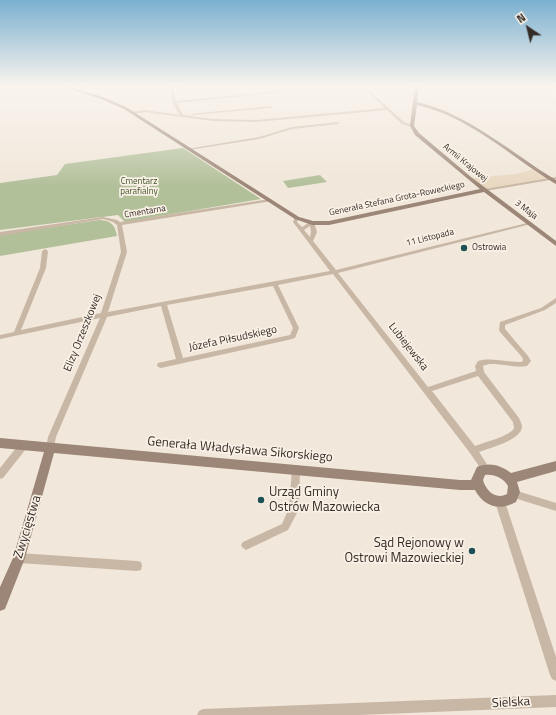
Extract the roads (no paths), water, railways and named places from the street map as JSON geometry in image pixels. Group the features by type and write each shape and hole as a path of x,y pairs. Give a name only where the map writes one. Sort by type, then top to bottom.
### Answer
{"main road":[{"path":"143,119 297,218 312,224"},
{"path":"412,126 413,119"},
{"path":"456,119 556,182"},
{"name":"Armii Krajowej","path":"412,126 422,139 485,190"},
{"name":"3 Maja","path":"485,190 556,244"},
{"name":"Generała Stefana Grota-Roweckiego","path":"312,224 329,223 485,190"},
{"name":"Generała Władysława Sikorskiego","path":"0,443 477,485"},
{"name":"Zwycięstwa","path":"0,604 19,558 50,448"},
{"path":"509,479 556,466"},
{"path":"486,469 498,471 509,479 514,489 514,494 509,500 500,502 486,497 477,485 478,475 486,469"}],"street":[{"path":"212,119 256,121 274,119"},
{"path":"328,119 333,124"},
{"path":"399,119 403,123 412,126"},
{"path":"189,149 259,138 286,129 338,123"},
{"path":"485,190 553,179"},
{"name":"Cmentarna","path":"0,234 103,218 115,220 119,224 270,200"},
{"name":"Lubiejewska","path":"297,218 295,222 301,230 311,240 474,450 486,469"},
{"name":"11 Listopada","path":"336,272 529,223"},
{"name":"Elizy Orzeszkowej","path":"50,448 52,437 104,315 124,252 119,224"},
{"path":"301,230 312,224 314,232 311,240"},
{"path":"16,334 43,268 45,251"},
{"path":"0,337 104,315 336,272"},
{"name":"Józefa Piłsudskiego","path":"163,304 180,361 293,336 296,328 275,284"},
{"path":"474,450 516,432 518,426 516,420 480,373 479,366 486,361 524,364 527,361 526,356 502,330 502,324 543,309 556,300"},
{"path":"161,365 180,361"},
{"path":"427,390 480,373"},
{"path":"0,475 23,446"},
{"path":"246,545 285,527 294,509 296,469"},
{"path":"514,494 556,507"},
{"path":"500,502 556,675"},
{"path":"19,558 137,566"},
{"name":"Sielska","path":"202,715 424,711 556,700"}],"place":[{"name":"Ostrowia","path":"464,248"},
{"name":"Urząd Gminy Ostrów Mazowiecka","path":"261,500"},
{"name":"Sąd Rejonowy w Ostrowi Mazowieckiej","path":"472,551"}],"park label":[{"name":"Cmentarz parafialny","path":"139,188"}]}
